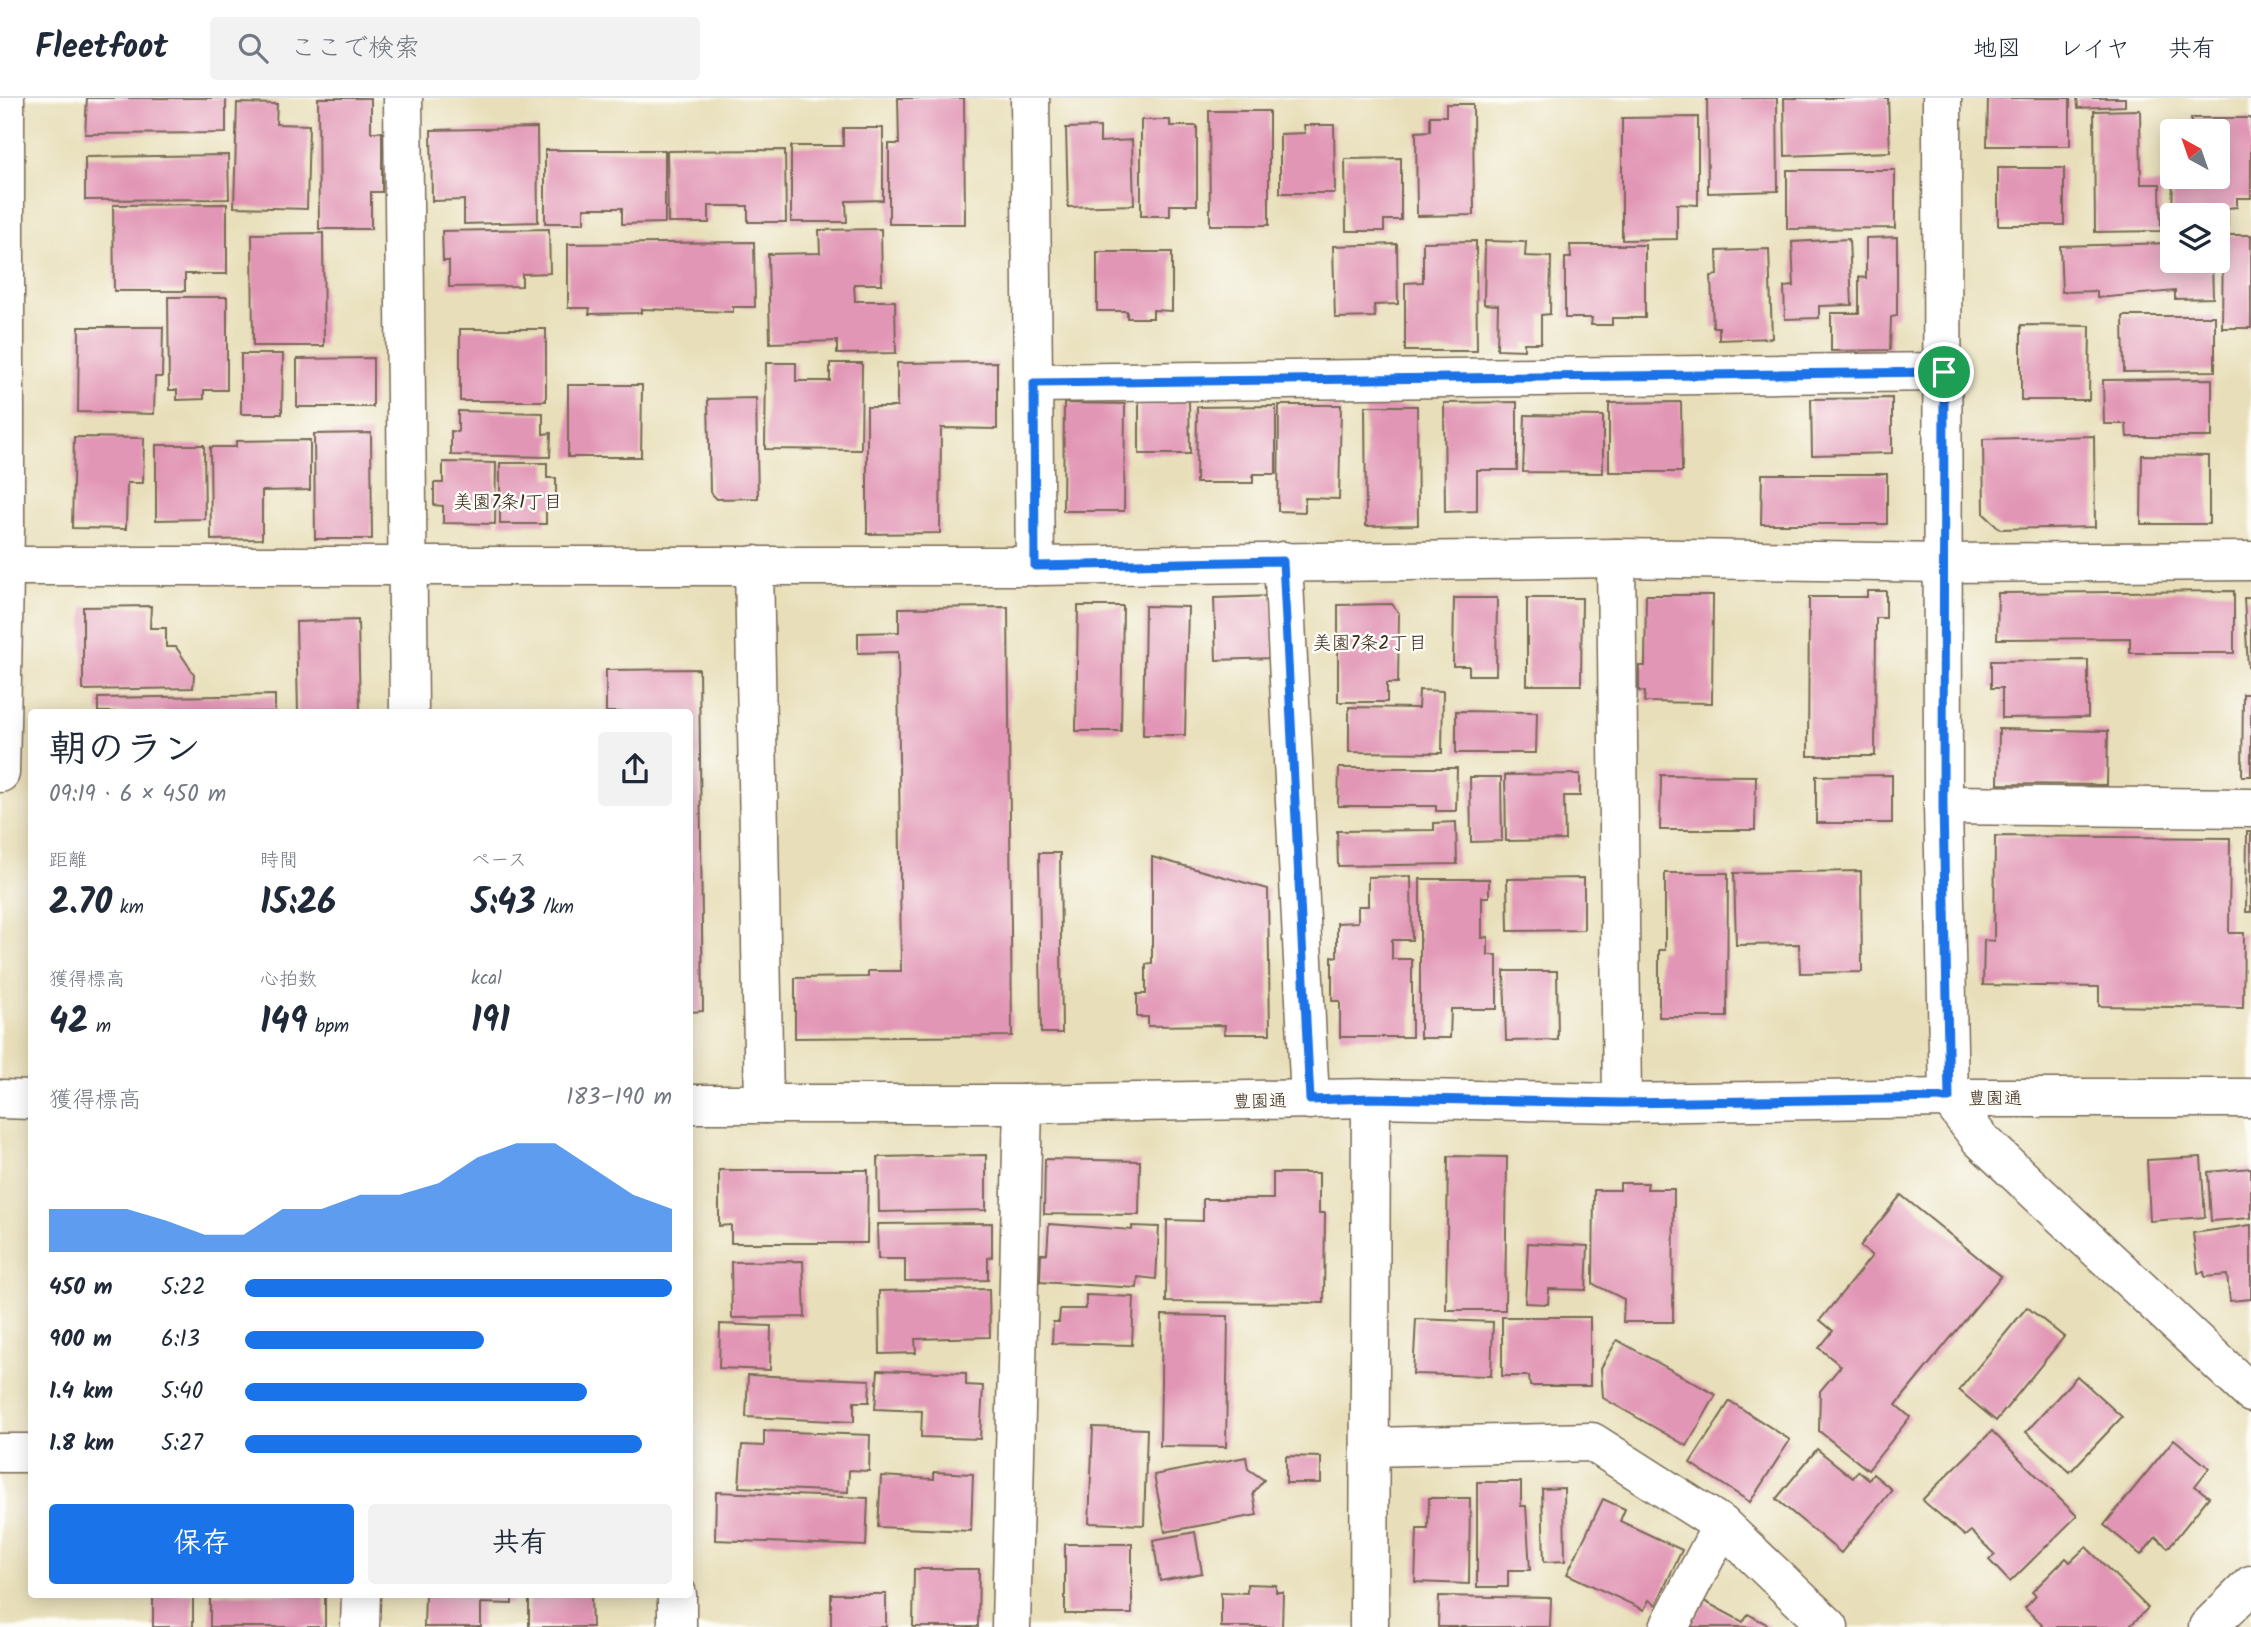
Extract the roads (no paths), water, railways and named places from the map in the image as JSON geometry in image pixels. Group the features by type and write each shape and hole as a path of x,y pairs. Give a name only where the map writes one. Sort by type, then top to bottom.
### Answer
{"street":[{"path":"0,773 4,566 5,98"},
{"path":"403,98 409,709"},
{"path":"1030,98 1035,566"},
{"path":"1942,98 1943,805 1949,1098 1980,1139 2251,1393"},
{"path":"1034,383 1944,372"},
{"path":"4,566 1035,566 1616,558 1944,563 2251,561"},
{"path":"1616,558 1622,1103"},
{"path":"1283,561 1310,1100"},
{"path":"754,565 764,1104"},
{"path":"1943,805 2251,808"},
{"path":"1369,1627 1371,1098"},
{"name":"豊園通","path":"693,1104 1023,1104 1371,1098 1622,1103 1949,1098 2251,1098"},
{"path":"0,1099 28,1100"},
{"path":"1011,1627 1023,1104"},
{"path":"1370,1447 1592,1443 1722,1524 1829,1627"},
{"path":"0,1453 28,1453"},
{"path":"1668,1627 1722,1524"},
{"path":"2208,1627 2251,1585"},
{"path":"360,1598 360,1627"},
{"path":"677,1598 677,1627"}],"district":[{"name":"美園7条1丁目","path":"508,501"},
{"name":"美園7条2丁目","path":"1370,642"}]}
